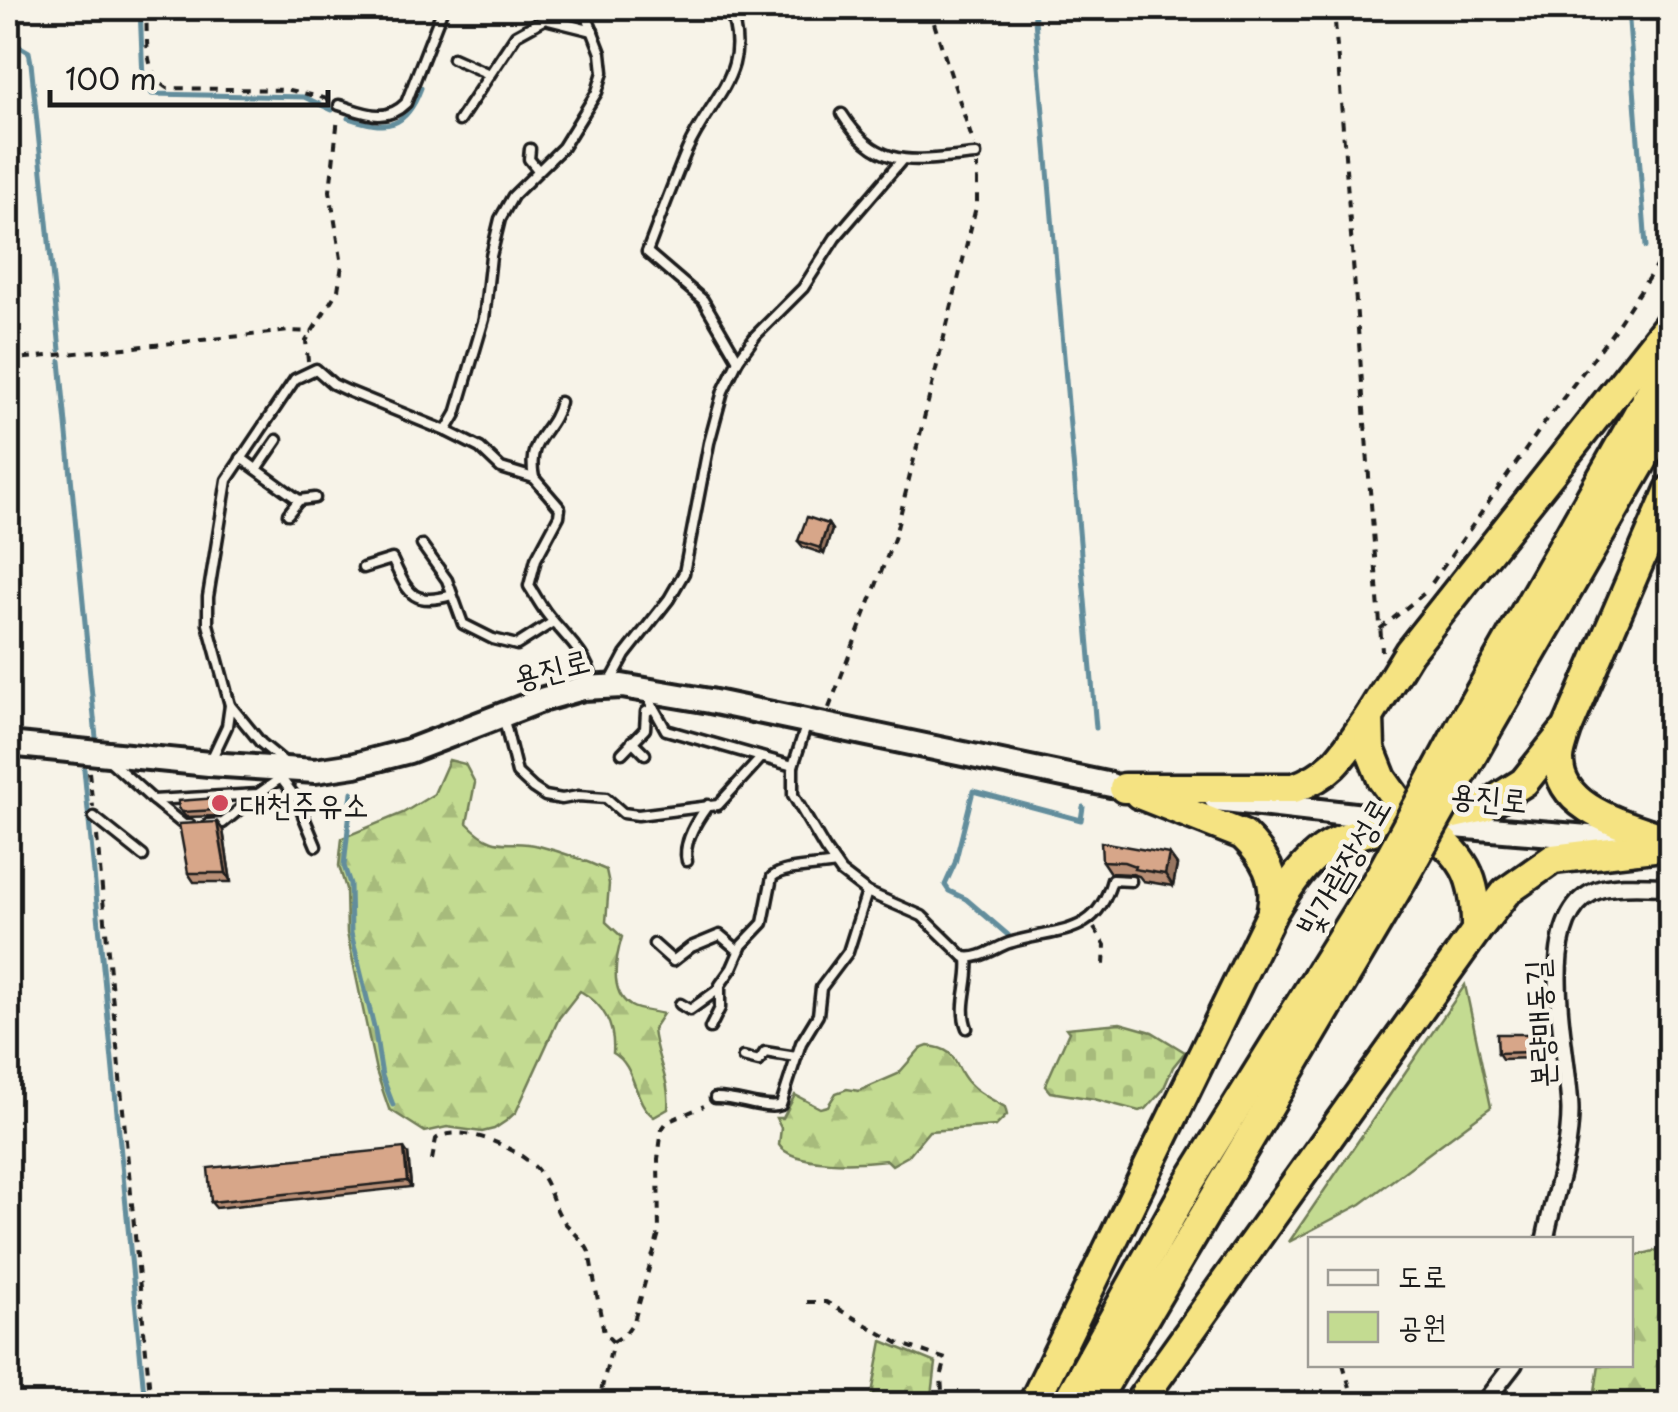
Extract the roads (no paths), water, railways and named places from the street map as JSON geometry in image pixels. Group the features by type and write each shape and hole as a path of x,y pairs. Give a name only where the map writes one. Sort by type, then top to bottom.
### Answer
{"highway":[{"path":"1117,787 1294,788 1318,780 1332,770 1409,652 1670,323"},
{"name":"빛가람장성로","path":"1094,1404 1391,879 1670,358"},
{"name":"빛가람장성로","path":"1477,722 1670,412"},
{"path":"1670,490 1567,729 1559,762 1575,798 1590,810 1670,843"},
{"path":"1368,717 1370,749 1382,779 1414,822 1457,853 1469,872 1476,897 1476,932"},
{"path":"1033,1404 1272,913 1294,876 1335,840 1484,807 1524,782 1567,729"},
{"path":"1117,787 1243,835 1256,847 1276,888 1272,913"},
{"path":"1138,1404 1506,892 1553,860 1670,843"},
{"name":"빛가람장성로","path":"1066,1404 1190,1184 1391,879"}],"main road":[{"name":"용진로","path":"8,744 287,773 315,771 355,766 439,741 544,698 601,687 649,699 815,724 1117,787 1414,822 1670,843"}],"street":[{"name":"본량매동길","path":"1547,1237 1567,1150 1570,1112 1556,977 1564,930 1583,900 1598,890 1670,886"},
{"path":"1483,1404 1512,1367"}],"lane":[{"path":"339,106 379,117 395,114 406,103 443,8"},
{"path":"446,430 456,414 484,319 491,256 500,219 513,196 563,147 598,92 604,72 588,8"},
{"path":"729,8 738,32 735,62 726,87 687,150 647,252 702,300 738,360"},
{"path":"458,120 516,35 545,19 592,31"},
{"path":"452,58 489,74"},
{"path":"842,114 872,148 888,157 902,160 976,155"},
{"path":"530,149 529,159 538,170"},
{"path":"316,846 287,773 230,705 211,642 208,597 227,480 295,380 316,369 333,384 480,448 500,468 534,478 560,508 536,559 529,586 601,687 669,598 684,572 709,443 723,392 738,360 756,335 803,288 835,238 902,160"},
{"path":"534,478 532,453 537,439 556,416 560,402"},
{"path":"257,469 277,440"},
{"path":"241,458 299,500 314,498"},
{"path":"288,514 299,500"},
{"path":"422,545 447,580 463,624 517,645 553,622"},
{"path":"363,568 392,559 414,597 425,601 452,596"},
{"path":"622,754 645,729 649,699"},
{"path":"649,699 666,730 792,766"},
{"path":"209,764 227,726 230,705"},
{"path":"503,714 517,773 545,796 562,800 578,796 606,798 622,813 638,815 718,805 761,758"},
{"path":"815,724 792,766 792,781 797,804 835,864 867,892 922,916 968,958"},
{"path":"632,742 645,754"},
{"path":"92,752 113,762 184,825 222,823 287,773"},
{"path":"153,800 258,794"},
{"path":"687,861 684,853 708,805"},
{"path":"94,818 143,856"},
{"path":"680,1004 690,1010 719,988 739,952 763,924 772,877 778,872 835,864"},
{"path":"968,958 1017,940 1070,930 1088,920 1109,892 1112,880 1131,881"},
{"path":"714,1098 735,1096 777,1108 787,1091 796,1057 818,1015 821,988 852,942 867,892"},
{"path":"654,944 673,961 691,947 720,934 739,952"},
{"path":"967,1028 963,1018 968,958"},
{"path":"710,1028 720,1008 719,988"},
{"path":"743,1057 759,1061 765,1052 796,1057"}],"waterway":[{"path":"140,8 143,79 152,94 304,97 332,110"},
{"path":"1034,8 1096,728"},
{"path":"1628,8 1646,247"},
{"path":"8,40 29,52 31,63 60,350"},
{"path":"348,118 374,125 394,123 409,112 421,88"},
{"path":"60,361 96,738"},
{"path":"84,769 145,1404"},
{"path":"1008,935 945,885 955,863 973,791 1081,820 1083,807"},
{"path":"352,792 344,866 350,884 351,933 382,1076 393,1105"}],"place":[{"name":"대천주유소","path":"220,803"}]}
